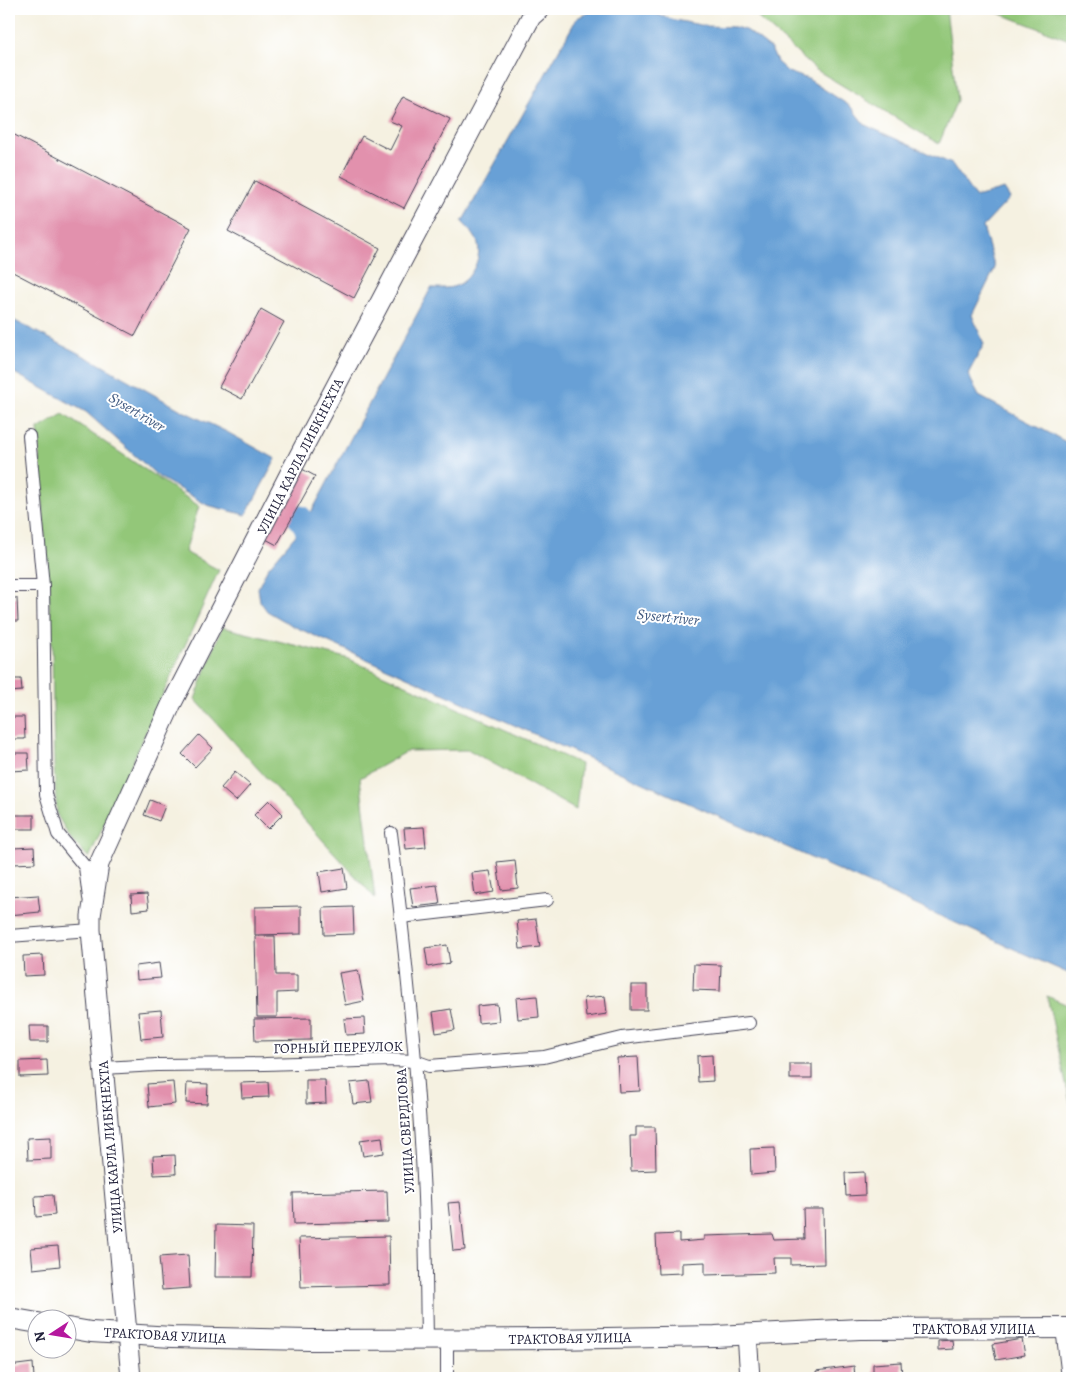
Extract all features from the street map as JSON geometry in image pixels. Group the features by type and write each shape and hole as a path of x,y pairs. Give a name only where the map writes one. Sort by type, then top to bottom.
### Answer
{"main road":[{"path":"9,1318 28,1321"},
{"name":"ТРАКТОВАЯ УЛИЦА","path":"78,1330 172,1337 276,1340 570,1339 715,1336 860,1329 1067,1328"}],"street":[{"name":"УЛИЦА КАРЛА ЛИБКНЕХТА","path":"91,923 99,864 171,704 526,25 531,17 540,9"},
{"name":"УЛИЦА КАРЛА ЛИБКНЕХТА","path":"29,436 44,586 46,794 58,834 85,867 131,1378"},
{"path":"9,586 44,586"},
{"name":"УЛИЦА СВЕРДЛОВА","path":"391,832 415,1061 423,1178 427,1339"},
{"path":"401,917 548,900"},
{"path":"9,936 91,923"},
{"name":"ГОРНЫЙ ПЕРЕУЛОК","path":"103,1068 391,1060 415,1061 428,1066 544,1057 622,1038 749,1023"},
{"path":"1067,1328 1068,1378"},
{"path":"747,1334 750,1378"},
{"path":"447,1339 448,1378"}],"green space":[{"path":"771,9 946,9 957,100 939,144 815,69 757,17"},
{"path":"988,9 1072,9 1072,41"},
{"path":"63,414 199,506 185,552 219,570 89,858 71,839 57,815 54,767 52,643 38,429"},
{"path":"222,627 346,658 581,764 576,810 469,750 408,751 360,778 375,898 195,699"},
{"path":"1047,996 1072,1007 1072,1112"}],"water":[{"path":"596,9 639,9 675,20 706,26 735,27 748,31 771,49 777,62 788,72 808,79 850,106 865,125 952,164 975,197 1004,189 1010,198 983,227 995,268 972,315 984,344 968,374 979,396 1072,445 1072,975 293,626 267,611 260,601 258,588 267,569 305,524 431,288 458,285 472,272 479,253 477,241 462,222 577,18"},
{"path":"9,318 96,362 183,411 227,432 276,459 246,515 207,505 159,477 86,412 9,370"}],"building":[{"path":"403,96 450,119 404,208 341,176 362,136 390,150 402,126 390,121"},
{"path":"9,132 191,228 135,336 9,270"},
{"path":"255,181 380,248 354,298 228,231"},
{"path":"261,309 284,322 242,399 219,387"},
{"path":"302,469 315,476 277,545 264,538"},
{"path":"9,598 17,598 18,621 9,621"},
{"path":"9,679 21,679 22,691 9,692"},
{"path":"9,717 24,717 25,739 10,739"},
{"path":"199,735 213,748 195,767 182,754"},
{"path":"9,753 28,753 29,770 9,771"},
{"path":"235,772 250,785 236,801 221,788"},
{"path":"150,800 165,806 159,821 144,815"},
{"path":"269,800 283,814 268,829 254,815"},
{"path":"15,815 34,815 34,829 15,829"},
{"path":"424,827 426,847 406,849 404,828"},
{"path":"34,847 35,863 14,864 13,848"},
{"path":"515,860 518,888 501,890 497,862"},
{"path":"344,868 347,888 322,892 319,872"},
{"path":"490,871 494,892 475,895 472,873"},
{"path":"437,885 440,904 413,907 410,888"},
{"path":"147,894 149,909 132,911 131,895"},
{"path":"38,895 40,912 9,915 9,897"},
{"path":"301,906 301,934 255,935 255,907"},
{"path":"353,907 354,934 324,935 323,908"},
{"path":"536,919 540,947 520,949 517,921"},
{"path":"255,936 275,936 276,975 297,975 297,992 277,993 277,1017 257,1017"},
{"path":"447,945 450,963 428,967 425,948"},
{"path":"43,955 44,975 24,976 23,956"},
{"path":"159,963 161,978 137,980 136,966"},
{"path":"694,964 721,965 720,991 693,990"},
{"path":"358,970 364,1001 345,1005 339,973"},
{"path":"631,985 647,985 647,1010 631,1010"},
{"path":"537,996 539,1017 518,1019 516,998"},
{"path":"605,996 607,1014 586,1017 584,998"},
{"path":"497,1004 499,1021 478,1023 477,1006"},
{"path":"451,1009 455,1030 436,1033 433,1012"},
{"path":"161,1010 163,1037 141,1039 138,1012"},
{"path":"311,1018 311,1040 255,1041 254,1019"},
{"path":"364,1018 365,1034 346,1035 344,1019"},
{"path":"29,1026 48,1026 48,1042 30,1042"},
{"path":"712,1055 713,1081 698,1082 697,1056"},
{"path":"638,1057 640,1091 619,1092 617,1058"},
{"path":"47,1060 48,1076 20,1077 20,1061"},
{"path":"790,1064 812,1064 812,1079 790,1079"},
{"path":"306,1080 325,1080 326,1103 306,1104"},
{"path":"369,1081 372,1102 353,1104 350,1083"},
{"path":"173,1082 175,1104 149,1107 147,1084"},
{"path":"268,1082 269,1097 242,1098 241,1083"},
{"path":"187,1083 208,1084 207,1104 186,1103"},
{"path":"636,1127 655,1127 656,1170 631,1171 630,1136 636,1136"},
{"path":"51,1137 51,1159 28,1160 27,1138"},
{"path":"382,1137 384,1153 363,1156 360,1140"},
{"path":"774,1148 775,1173 751,1175 750,1149"},
{"path":"175,1155 176,1174 154,1175 153,1156"},
{"path":"864,1172 865,1195 846,1196 845,1173"},
{"path":"387,1191 388,1222 294,1224 293,1193"},
{"path":"53,1195 55,1215 36,1217 35,1196"},
{"path":"460,1202 465,1250 453,1251 448,1203"},
{"path":"803,1209 823,1209 824,1264 791,1265 791,1258 774,1258 775,1273 705,1275 705,1262 682,1263 682,1273 658,1274 656,1235 679,1234 679,1242 704,1240 704,1236 772,1234 774,1240 804,1239"},
{"path":"216,1225 253,1226 252,1277 215,1277"},
{"path":"389,1236 390,1285 301,1287 299,1238"},
{"path":"58,1246 60,1266 33,1269 31,1248"},
{"path":"188,1255 190,1288 162,1290 159,1257"},
{"path":"1022,1339 1025,1355 996,1360 993,1344"},
{"path":"952,1340 953,1349 938,1350 938,1341"},
{"path":"901,1362 902,1378 873,1378 873,1364"},
{"path":"33,1363 34,1378 9,1378 9,1366"},
{"path":"854,1366 855,1378 817,1378 816,1371"}],"waterway":[{"name":"Sysert river","path":"300,518 305,524 317,555"}]}
